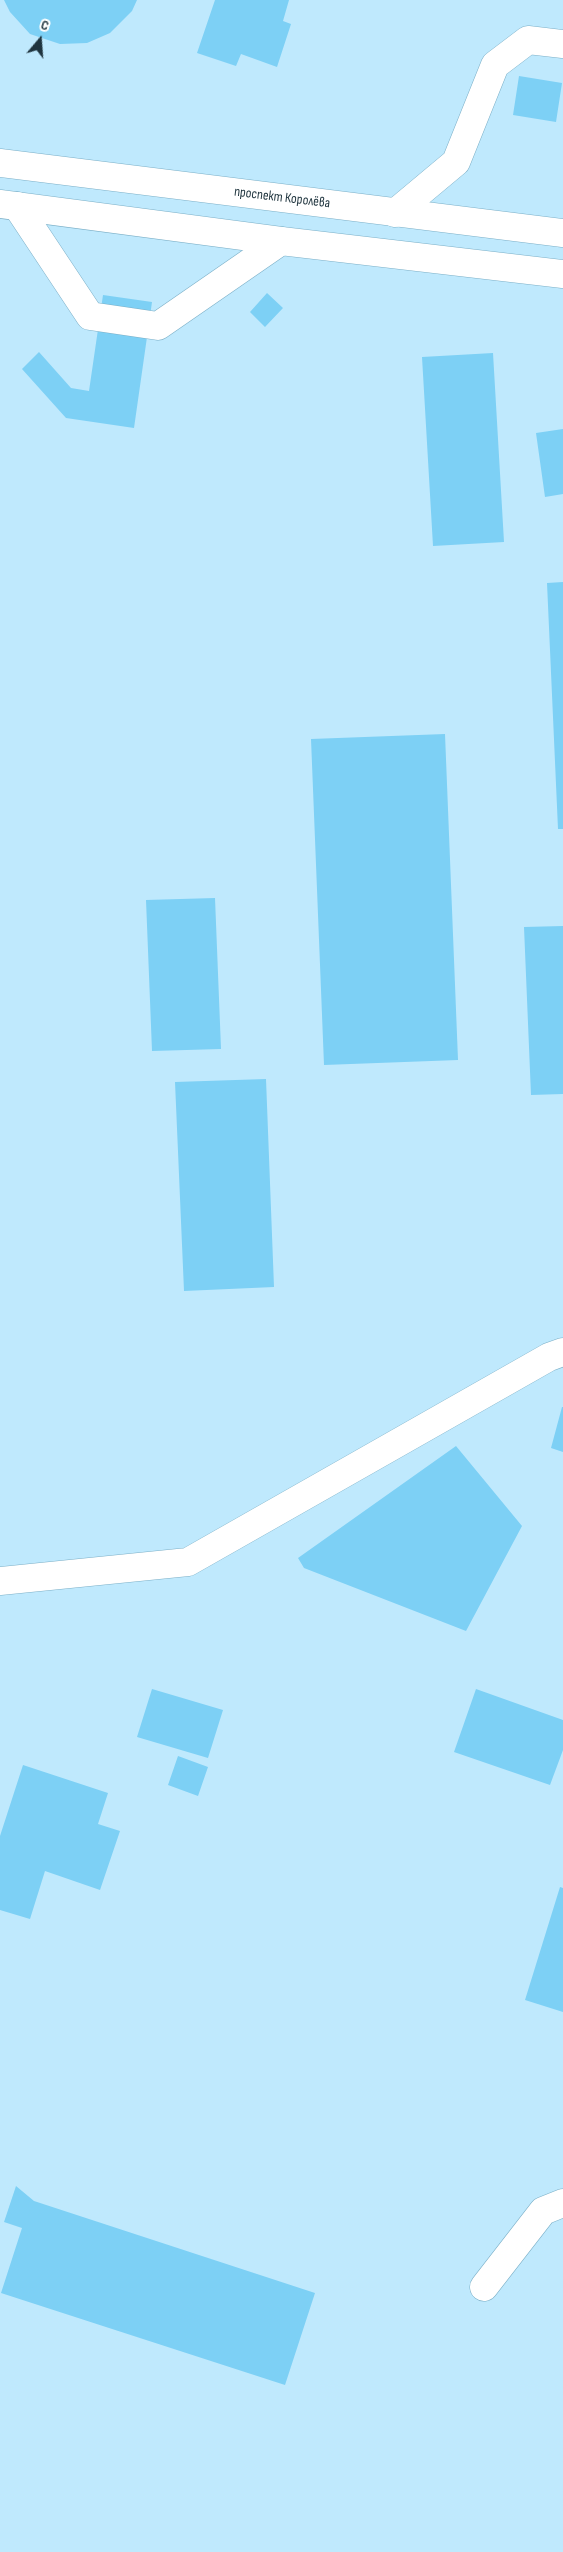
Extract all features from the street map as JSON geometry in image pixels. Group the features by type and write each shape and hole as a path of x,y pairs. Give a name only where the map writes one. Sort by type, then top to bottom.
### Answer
{"main road":[{"path":"395,212 456,162 495,65 528,40 563,44"},
{"name":"проспект Королёва","path":"0,163 563,234"},
{"path":"8,205 281,241 563,274"},
{"path":"8,205 90,316 158,326 281,241"},
{"path":"0,1581 188,1562 532,1366 563,1352"},
{"path":"484,2287 543,2211 563,2203"}],"building":[{"path":"4,0 137,0 132,11 110,33 87,43 60,44 30,34 10,12"},
{"path":"215,0 289,0 283,21 291,24 277,67 241,54 236,66 197,53"},
{"path":"519,76 562,83 556,122 513,115"},
{"path":"267,293 283,308 265,327 250,312"},
{"path":"103,295 152,302 134,428 66,418 22,369 39,352 71,388 89,391"},
{"path":"493,353 504,542 433,546 422,357"},
{"path":"563,429 563,494 545,497 536,433"},
{"path":"563,582 563,829 558,829 547,583"},
{"path":"445,734 458,1060 324,1065 311,739"},
{"path":"215,898 221,1049 152,1051 146,900"},
{"path":"563,926 563,1094 531,1095 524,927"},
{"path":"266,1079 274,1287 184,1291 175,1082"},
{"path":"563,1407 563,1452 551,1448"},
{"path":"456,1446 522,1526 466,1631 304,1568 298,1558"},
{"path":"152,1689 223,1710 208,1758 137,1737"},
{"path":"476,1689 563,1720 563,1750 550,1785 454,1752"},
{"path":"178,1756 208,1767 198,1796 168,1785"},
{"path":"23,1765 108,1793 98,1824 120,1831 100,1890 45,1871 30,1919 0,1910 0,1836"},
{"path":"560,1887 563,1888 563,2012 525,2000"},
{"path":"16,2186 34,2201 315,2293 285,2385 1,2293 22,2228 4,2222"}]}
